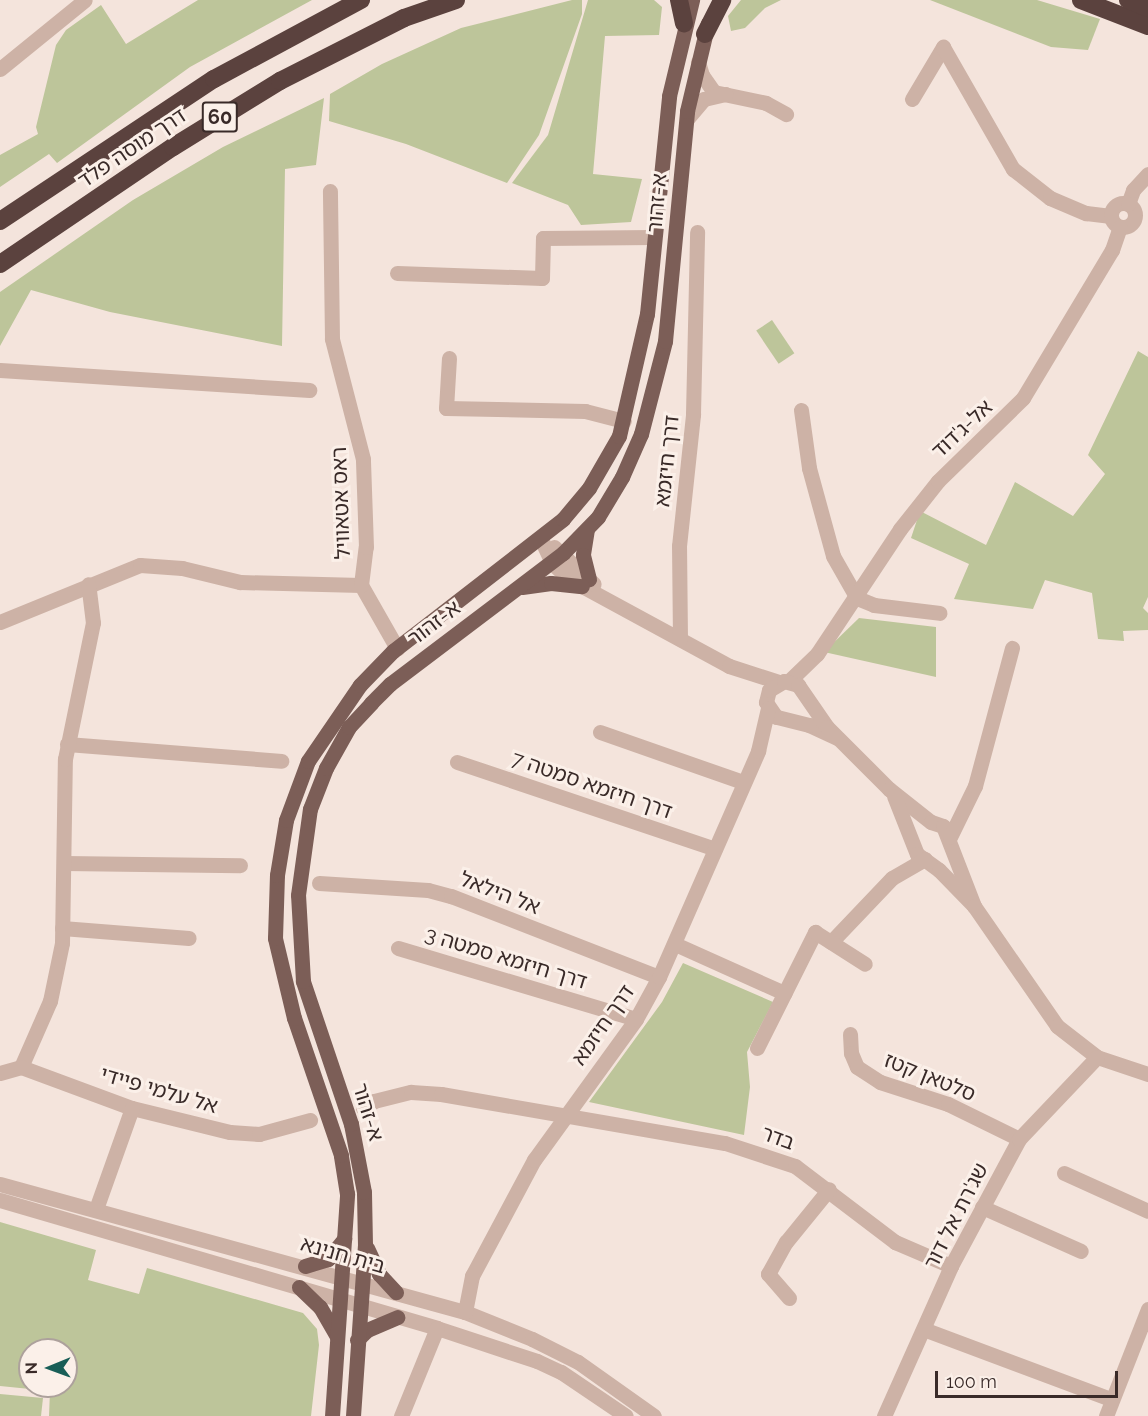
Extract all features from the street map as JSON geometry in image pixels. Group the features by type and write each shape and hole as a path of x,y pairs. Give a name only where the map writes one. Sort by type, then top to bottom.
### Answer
{"highway":[{"name":"דרך מוסה פלד","path":"0,221 214,79 361,0"},
{"name":"דרך מוסה פלד","path":"0,264 173,147 280,81 404,18 456,0"},
{"path":"679,0 684,23"},
{"path":"705,34 722,0"},
{"path":"1081,0 1148,26"},
{"path":"1128,0 1148,8"}],"main road":[{"name":"א-זהור","path":"332,1416 346,1236 344,1167 283,981 275,938 277,875 286,820 308,761 341,709 397,648 541,539 589,488 624,421 647,314 663,138 684,23 692,0"},
{"name":"א-זהור","path":"353,1416 365,1245 362,1164 309,1000 299,946 298,895 310,809 326,768 349,727 371,703 390,684 557,558 587,528 622,477 641,434 655,387 665,341 687,119 698,62 716,0"},
{"path":"519,588 551,583 585,582 584,555 587,528"},
{"path":"305,1266 335,1253 346,1236"},
{"path":"365,1245 379,1274 396,1292"},
{"path":"299,1287 320,1307 337,1337"},
{"path":"357,1341 367,1330 397,1317"}],"street":[{"path":"0,69 85,0"},
{"path":"912,99 943,47 1013,169 1050,198 1086,213 1130,225 1137,211 1133,190 1148,174"},
{"path":"698,62 714,92 766,103 786,114"},
{"path":"687,119 704,99 725,94"},
{"name":"ראס אטאוויל","path":"0,622 124,569 157,565 240,582 362,585 366,547 363,459 332,339 330,191"},
{"name":"אל-ג'דוד","path":"784,682 817,654 857,598 900,529 938,481 1023,399 1112,250 1115,221"},
{"name":"דרך חיזמא","path":"680,639 680,546 693,414 697,231"},
{"path":"397,273 542,278 543,238 654,237"},
{"path":"449,358 446,408 585,411 624,421"},
{"path":"0,370 309,390"},
{"path":"801,411 809,468 832,556 857,598 874,605 940,613"},
{"path":"541,539 557,558 611,600 729,666 784,682 804,696 837,738 889,789 934,822 950,840 974,906"},
{"path":"0,1073 21,1067 50,1001 62,928 67,744 93,622 88,584"},
{"path":"362,585 397,648"},
{"path":"892,878 926,860 945,855 971,798 1012,648"},
{"name":"אל-ג'דוד","path":"804,696 817,654"},
{"path":"729,666 776,717 789,719 837,738"},
{"path":"767,705 769,690 784,682"},
{"path":"789,719 800,714 804,696"},
{"name":"דרך חיזמא","path":"465,1312 472,1276 496,1226 564,1116 636,1018 659,977 758,751 767,705"},
{"name":"דרך חיזמא","path":"758,751 789,719"},
{"path":"600,732 743,782"},
{"path":"67,744 280,761"},
{"name":"דרך חיזמא סמטה 7","path":"457,762 715,849"},
{"path":"889,789 913,841 926,860 974,906 1057,1026 1097,1057 1148,1074"},
{"path":"831,942 892,878 920,826 934,822 971,798"},
{"path":"64,863 240,865"},
{"name":"אל הילאל","path":"319,883 428,890 451,896 659,977"},
{"path":"62,928 189,938"},
{"path":"757,1048 815,932 865,964"},
{"path":"675,944 784,993"},
{"name":"דרך חיזמא סמטה 3","path":"398,948 636,1018"},
{"name":"סלטאן קטז","path":"850,1034 850,1053 857,1067 880,1082 948,1104 1019,1140"},
{"name":"שג'רת אל דור","path":"884,1416 926,1330 951,1266 1019,1140 1097,1057"},
{"name":"אל עלמי פיידי","path":"21,1067 132,1108 248,1134 310,1120"},
{"name":"בדר","path":"363,1108 374,1101 411,1092 564,1116 754,1151 795,1166 829,1189 896,1242 951,1266"},
{"path":"96,1209 132,1108"},
{"path":"1064,1173 1148,1211"},
{"name":"בית חנינא","path":"0,1184 305,1266 465,1312 532,1339 578,1362 654,1416"},
{"path":"789,1298 768,1274 786,1242 829,1189"},
{"name":"בית חנינא","path":"0,1200 437,1328 561,1372 626,1416"},
{"path":"982,1208 1081,1251"},
{"path":"1106,1416 1148,1309"},
{"path":"401,1416 437,1328"},
{"path":"926,1330 1111,1399"}],"green space":[{"path":"198,0 312,0 190,67 57,163 49,154 0,187 0,155 38,134 36,127 56,45 66,30 101,5 126,44"},
{"path":"572,0 582,0 582,14 539,135 507,183 406,144 329,121 330,94 382,64 461,28"},
{"path":"588,0 654,0 662,7 659,35 605,36 593,174 642,179 631,222 581,225 568,205 512,183 548,135"},
{"path":"741,0 781,0 765,8 745,28 731,31 728,16"},
{"path":"930,0 1037,0 1100,19 1088,50 1051,47"},
{"path":"324,98 316,165 285,169 282,346 110,312 31,290 0,346 0,292 133,200 223,147"},
{"path":"772,320 794,353 779,364 756,331"},
{"path":"1138,351 1148,357 1148,597 1143,608 1148,613 1148,630 1123,631 1124,641 1098,639 1092,593 1045,580 1033,609 954,599 969,564 911,538 920,511 986,545 1015,482 1073,516 1105,474 1088,455"},
{"path":"859,618 936,627 936,677 824,652"},
{"path":"683,963 773,1002 747,1052 750,1087 744,1135 589,1102 662,1002"},
{"path":"0,1222 96,1250 88,1280 139,1294 147,1268 303,1313 317,1329 319,1345 311,1416 49,1416 50,1398 78,1398 78,1338 18,1338 18,1388 0,1386"},
{"path":"0,1394 18,1396 18,1398 43,1398 41,1416 0,1416"}]}
